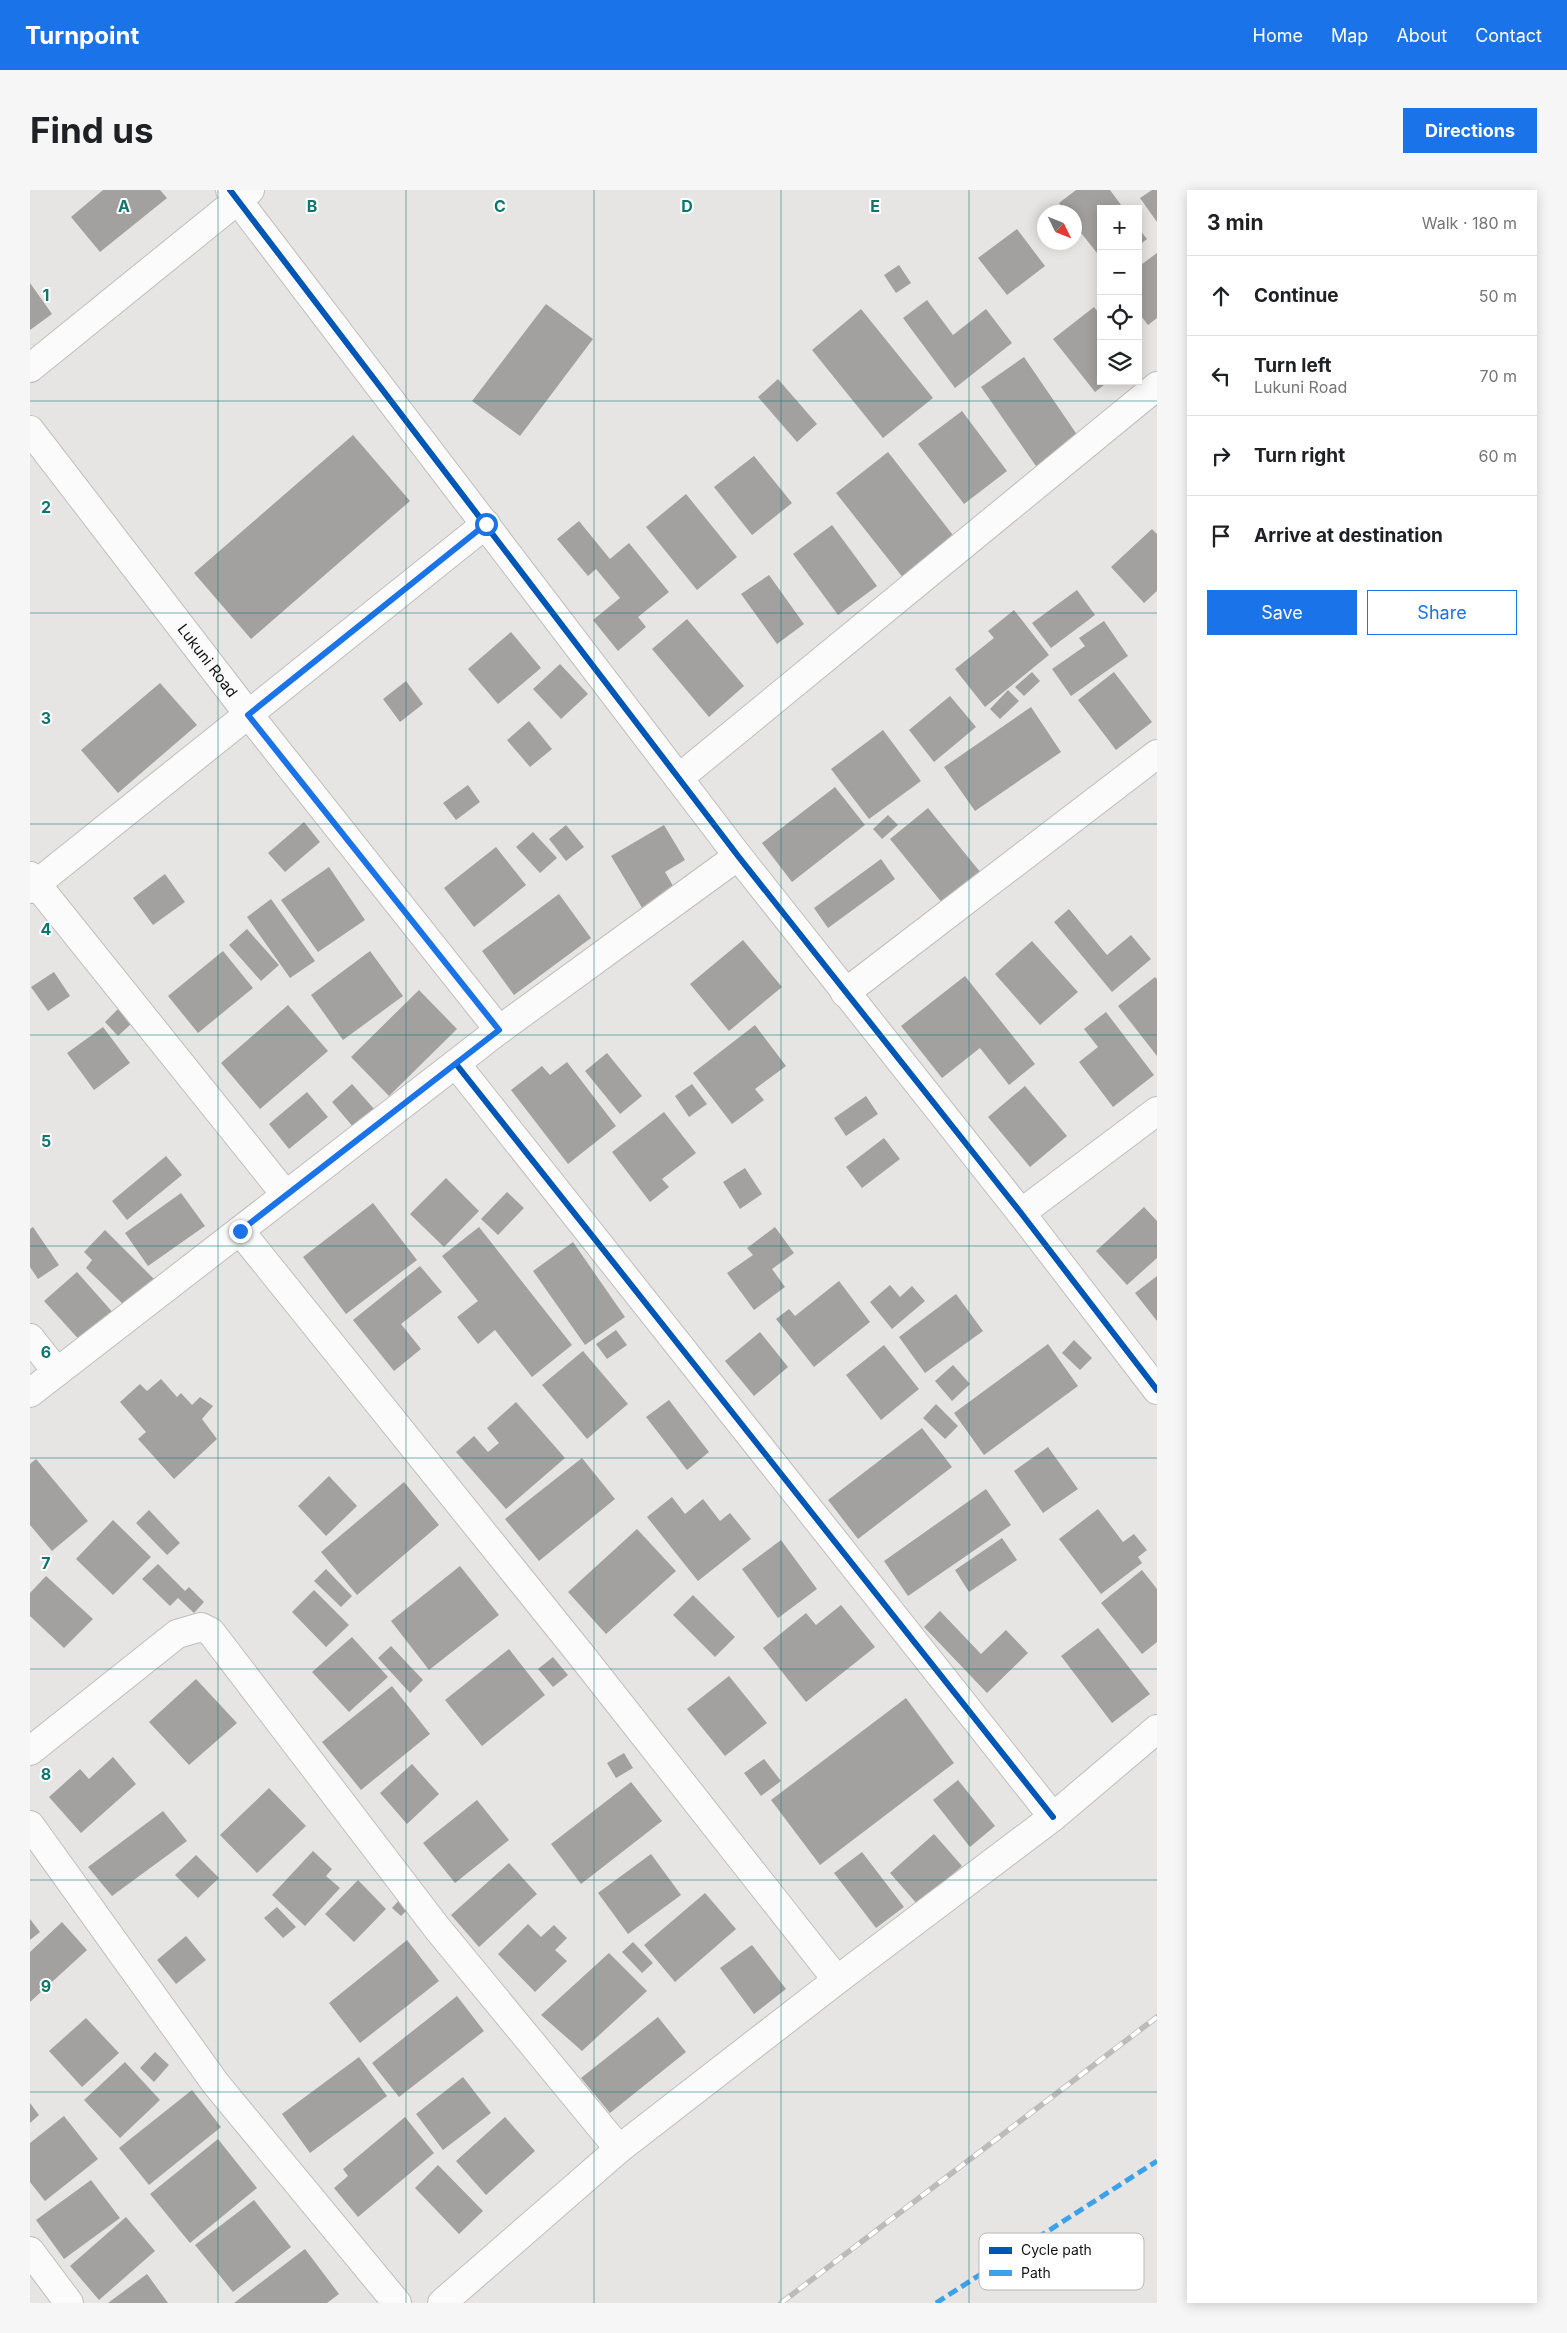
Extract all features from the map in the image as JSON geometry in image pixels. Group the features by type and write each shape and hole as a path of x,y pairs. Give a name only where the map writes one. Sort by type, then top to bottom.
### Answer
{"street":[{"path":"30,368 239,193 486,524 738,856 1021,1213 1157,1390"},
{"path":"679,778 1157,386"},
{"name":"Lukuni Road","path":"30,430 248,715 499,1030"},
{"path":"285,1194 32,883 248,715 486,524"},
{"path":"845,993 1157,754"},
{"path":"30,1393 499,1030 738,856"},
{"path":"456,1064 1053,1817"},
{"path":"1021,1213 1157,1111"},
{"path":"240,1231 572,1643 837,1980"},
{"path":"30,1338 57,1372"},
{"path":"30,1751 177,1634 201,1627 212,1632 437,1928 619,2149"},
{"path":"442,2303 619,2149 837,1980 1053,1817 1157,1729"},
{"path":"30,1826 216,2084 396,2303"},
{"path":"30,2252 69,2303"}],"building":[{"path":"103,190 160,190 167,198 100,252 71,217"},
{"path":"1076,190 1110,190 1121,205 1097,205 1097,253 1082,234 1082,205 1061,205 1059,203"},
{"path":"1152,190 1157,190 1157,222 1140,198"},
{"path":"1017,229 1045,266 1007,295 978,258"},
{"path":"1142,233 1147,239 1142,243"},
{"path":"1157,253 1157,318 1148,325 1142,317 1142,264"},
{"path":"899,265 911,283 896,293 884,275"},
{"path":"30,283 52,314 30,330"},
{"path":"927,300 953,335 986,309 1012,343 955,388 903,318"},
{"path":"546,304 593,339 520,436 472,401"},
{"path":"1094,307 1097,311 1097,385 1104,385 1095,392 1053,339"},
{"path":"861,309 933,398 883,438 812,350"},
{"path":"1024,357 1080,439 1038,469 981,387"},
{"path":"778,379 817,424 797,442 758,397"},
{"path":"962,411 1007,471 964,504 918,444"},
{"path":"353,435 410,501 251,639 194,573"},
{"path":"888,452 956,539 904,579 836,493"},
{"path":"754,456 792,503 752,535 714,487"},
{"path":"686,494 737,557 697,590 646,527"},
{"path":"579,521 610,559 629,543 669,592 638,617 646,627 618,651 593,620 620,598 596,569 588,576 557,539"},
{"path":"832,525 877,586 838,615 793,554"},
{"path":"1152,529 1157,534 1157,591 1144,603 1111,567"},
{"path":"769,575 804,624 777,644 741,594"},
{"path":"1077,590 1095,615 1051,648 1032,623"},
{"path":"1014,610 1049,655 985,707 955,669 994,638 988,631"},
{"path":"687,619 744,686 709,717 652,649"},
{"path":"1104,621 1128,656 1071,696 1052,669 1085,646 1079,638"},
{"path":"511,632 541,668 498,704 468,669"},
{"path":"560,664 588,694 561,719 533,689"},
{"path":"1032,672 1040,681 1024,696 1015,687"},
{"path":"1114,672 1152,722 1116,750 1078,700"},
{"path":"406,681 423,704 400,722 383,699"},
{"path":"160,683 197,725 118,793 81,750"},
{"path":"1008,690 1019,701 1000,719 990,709"},
{"path":"950,696 976,727 934,762 909,730"},
{"path":"1031,707 1061,752 975,811 944,767"},
{"path":"529,721 552,749 530,767 507,740"},
{"path":"883,730 921,781 869,819 831,769"},
{"path":"468,785 480,802 456,820 443,803"},
{"path":"835,787 865,825 792,882 762,843"},
{"path":"928,808 981,873 943,904 890,839"},
{"path":"888,815 898,825 882,839 873,829"},
{"path":"304,822 320,842 285,872 268,853"},
{"path":"566,825 584,847 566,861 549,839"},
{"path":"664,825 685,860 665,872 676,891 644,911 611,856"},
{"path":"533,832 557,858 540,873 516,847"},
{"path":"496,847 526,885 474,927 444,888"},
{"path":"881,859 895,879 828,928 814,908"},
{"path":"329,867 365,920 318,952 281,900"},
{"path":"165,874 185,902 153,925 133,898"},
{"path":"559,894 591,938 514,995 482,951"},
{"path":"271,899 315,961 290,978 247,917"},
{"path":"1069,909 1107,955 1131,935 1151,959 1112,992 1054,922"},
{"path":"247,929 279,965 261,981 229,945"},
{"path":"743,940 782,987 729,1031 690,984"},
{"path":"1032,941 1078,992 1040,1025 995,974"},
{"path":"223,951 253,988 198,1033 168,996"},
{"path":"370,951 403,996 343,1040 311,995"},
{"path":"54,972 70,996 48,1011 31,987"},
{"path":"965,976 1035,1064 1009,1085 980,1048 942,1078 901,1026"},
{"path":"1155,977 1157,979 1157,1056 1118,1006"},
{"path":"419,990 457,1029 389,1096 351,1057"},
{"path":"288,1005 328,1051 260,1109 221,1063"},
{"path":"118,1009 132,1023 118,1036 105,1022"},
{"path":"1106,1012 1154,1075 1113,1107 1079,1062 1098,1047 1084,1029"},
{"path":"755,1025 786,1066 755,1089 764,1100 732,1124 693,1073"},
{"path":"103,1027 130,1063 94,1090 67,1053"},
{"path":"607,1053 642,1096 620,1114 585,1071"},
{"path":"567,1062 616,1126 568,1164 511,1090 542,1066 550,1075"},
{"path":"352,1084 375,1110 354,1128 332,1102"},
{"path":"692,1084 707,1104 689,1117 675,1096"},
{"path":"1025,1086 1067,1136 1030,1167 988,1117"},
{"path":"307,1092 328,1117 289,1149 269,1124"},
{"path":"866,1096 878,1114 846,1136 834,1118"},
{"path":"664,1112 696,1153 662,1179 669,1187 650,1202 612,1152"},
{"path":"884,1138 900,1159 862,1188 846,1167"},
{"path":"166,1156 182,1175 127,1220 112,1201"},
{"path":"745,1168 762,1194 740,1209 723,1182"},
{"path":"446,1178 479,1211 444,1247 410,1214"},
{"path":"507,1192 524,1208 498,1235 481,1219"},
{"path":"181,1193 205,1226 148,1266 125,1233"},
{"path":"373,1203 417,1260 346,1314 303,1257"},
{"path":"1144,1207 1157,1221 1157,1258 1127,1285 1096,1251"},
{"path":"33,1227 59,1265 38,1279 30,1267 30,1229"},
{"path":"479,1227 572,1345 532,1377 495,1330 478,1344 457,1317 478,1301 442,1256"},
{"path":"775,1227 794,1253 772,1269 785,1287 754,1310 727,1273 753,1255 747,1248"},
{"path":"105,1230 155,1280 127,1308 86,1268 92,1260 84,1252"},
{"path":"573,1242 625,1317 585,1345 533,1271"},
{"path":"420,1266 442,1292 401,1324 421,1349 394,1371 353,1320"},
{"path":"77,1272 115,1315 83,1344 44,1301"},
{"path":"1157,1276 1157,1321 1135,1293"},
{"path":"839,1281 870,1322 814,1367 776,1319 789,1309 795,1316"},
{"path":"890,1285 900,1297 912,1286 925,1301 892,1329 870,1302"},
{"path":"956,1294 983,1331 925,1373 899,1337"},
{"path":"616,1330 627,1345 607,1359 596,1344"},
{"path":"760,1332 788,1367 754,1396 725,1361"},
{"path":"1074,1340 1092,1358 1080,1370 1062,1353"},
{"path":"1048,1344 1078,1386 984,1455 954,1413"},
{"path":"884,1345 919,1389 881,1420 846,1375"},
{"path":"583,1351 628,1404 587,1439 542,1385"},
{"path":"953,1365 970,1384 952,1401 935,1381"},
{"path":"161,1379 177,1397 181,1393 192,1405 200,1397 213,1406 202,1419 217,1439 174,1479 138,1439 146,1432 120,1402 140,1384 147,1391"},
{"path":"669,1400 709,1452 687,1470 646,1417"},
{"path":"516,1402 565,1458 506,1509 456,1452 474,1436 488,1452 499,1443 487,1428"},
{"path":"936,1404 958,1426 945,1439 923,1418"},
{"path":"922,1428 952,1467 858,1539 828,1500"},
{"path":"1048,1447 1078,1489 1043,1513 1014,1471"},
{"path":"582,1458 615,1499 539,1561 505,1519"},
{"path":"36,1459 88,1521 52,1551 30,1525 30,1464"},
{"path":"329,1476 357,1506 326,1536 298,1506"},
{"path":"404,1482 439,1525 357,1595 321,1552"},
{"path":"986,1489 1011,1525 908,1596 884,1561"},
{"path":"672,1497 685,1514 703,1499 720,1521 730,1513 751,1539 698,1581 647,1517"},
{"path":"1098,1509 1123,1542 1134,1534 1147,1550 1138,1557 1142,1563 1101,1594 1059,1539"},
{"path":"149,1510 180,1543 167,1555 136,1523"},
{"path":"113,1520 151,1557 113,1595 76,1559"},
{"path":"637,1529 676,1571 606,1634 568,1592"},
{"path":"1002,1538 1017,1560 969,1592 955,1570"},
{"path":"781,1540 817,1589 778,1618 742,1569"},
{"path":"158,1564 185,1591 189,1587 204,1602 194,1613 178,1598 170,1606 142,1579"},
{"path":"460,1566 499,1615 429,1670 391,1621"},
{"path":"326,1569 352,1596 341,1607 314,1581"},
{"path":"1142,1570 1157,1589 1157,1642 1142,1654 1101,1603"},
{"path":"46,1576 93,1619 64,1648 30,1616 30,1593"},
{"path":"314,1590 349,1625 326,1647 292,1612"},
{"path":"693,1595 735,1637 715,1657 673,1615"},
{"path":"841,1605 875,1647 806,1702 763,1648 806,1613 816,1625"},
{"path":"940,1611 981,1654 1006,1630 1028,1653 987,1693 924,1627"},
{"path":"1098,1628 1150,1694 1112,1723 1061,1656"},
{"path":"352,1637 388,1677 349,1712 312,1672"},
{"path":"391,1646 423,1680 410,1693 378,1658"},
{"path":"509,1649 545,1695 482,1746 445,1700"},
{"path":"553,1657 568,1675 553,1687 538,1669"},
{"path":"729,1676 767,1723 725,1756 687,1709"},
{"path":"196,1679 237,1723 189,1765 149,1722"},
{"path":"392,1686 430,1734 361,1790 322,1742"},
{"path":"906,1698 954,1763 820,1865 771,1800"},
{"path":"624,1753 633,1768 616,1778 607,1763"},
{"path":"113,1757 136,1784 81,1833 49,1797 80,1769 89,1779"},
{"path":"764,1759 781,1781 761,1796 744,1773"},
{"path":"412,1764 439,1794 407,1824 380,1793"},
{"path":"958,1780 995,1826 970,1847 933,1800"},
{"path":"631,1782 662,1821 581,1884 551,1844"},
{"path":"269,1788 306,1826 257,1873 220,1835"},
{"path":"477,1800 509,1840 455,1883 423,1843"},
{"path":"163,1811 187,1841 112,1896 88,1867"},
{"path":"934,1834 962,1866 918,1905 890,1873"},
{"path":"313,1851 332,1869 326,1876 340,1888 305,1926 272,1895"},
{"path":"862,1852 904,1907 876,1928 834,1873"},
{"path":"651,1854 681,1895 628,1934 598,1893"},
{"path":"196,1855 219,1878 198,1898 175,1875"},
{"path":"509,1863 537,1894 479,1947 451,1915"},
{"path":"358,1880 386,1909 354,1942 325,1914"},
{"path":"705,1893 736,1929 675,1982 644,1945"},
{"path":"401,1898 410,1907 401,1916 392,1908"},
{"path":"277,1907 296,1927 283,1938 264,1918"},
{"path":"30,1919 40,1932 30,1940"},
{"path":"62,1922 87,1950 30,2002 30,1952"},
{"path":"528,1924 541,1937 554,1925 567,1938 555,1950 567,1961 535,1992 498,1954"},
{"path":"186,1936 206,1960 176,1984 157,1960"},
{"path":"407,1940 439,1981 360,2043 329,2003"},
{"path":"633,1942 653,1963 642,1973 622,1952"},
{"path":"752,1945 786,1989 754,2014 720,1968"},
{"path":"609,1953 647,1991 582,2051 541,2015"},
{"path":"457,1996 484,2031 399,2097 372,2063"},
{"path":"658,2017 686,2052 610,2113 581,2078"},
{"path":"86,2018 119,2053 82,2087 49,2051"},
{"path":"155,2052 169,2065 154,2082 140,2068"},
{"path":"359,2057 387,2096 310,2153 282,2114"},
{"path":"125,2062 160,2100 120,2138 84,2100"},
{"path":"463,2077 491,2113 443,2150 416,2114"},
{"path":"192,2090 221,2127 149,2185 119,2148"},
{"path":"30,2103 39,2115 30,2123"},
{"path":"64,2116 98,2159 45,2201 30,2182 30,2143"},
{"path":"405,2117 434,2153 358,2217 334,2188 348,2176 343,2169"},
{"path":"505,2117 535,2151 486,2195 456,2161"},
{"path":"218,2139 257,2188 190,2243 150,2194"},
{"path":"438,2165 483,2211 459,2234 415,2188"},
{"path":"91,2180 120,2218 64,2259 36,2220"},
{"path":"254,2200 291,2247 233,2292 195,2245"},
{"path":"126,2217 155,2251 99,2300 70,2266"},
{"path":"305,2249 339,2294 327,2303 234,2303"},
{"path":"147,2274 168,2303 108,2303"}],"railway":[{"path":"781,2303 1157,2017"}],"marked path":[{"path":"1045,2233 1157,2161"},
{"path":"936,2303 979,2275"}],"cycle path":[{"path":"230,190 738,856 1021,1213 1157,1390"},
{"path":"456,1064 1053,1817"}],"route":[{"path":"240,1231 285,1194 499,1030 248,715 486,524"}]}
